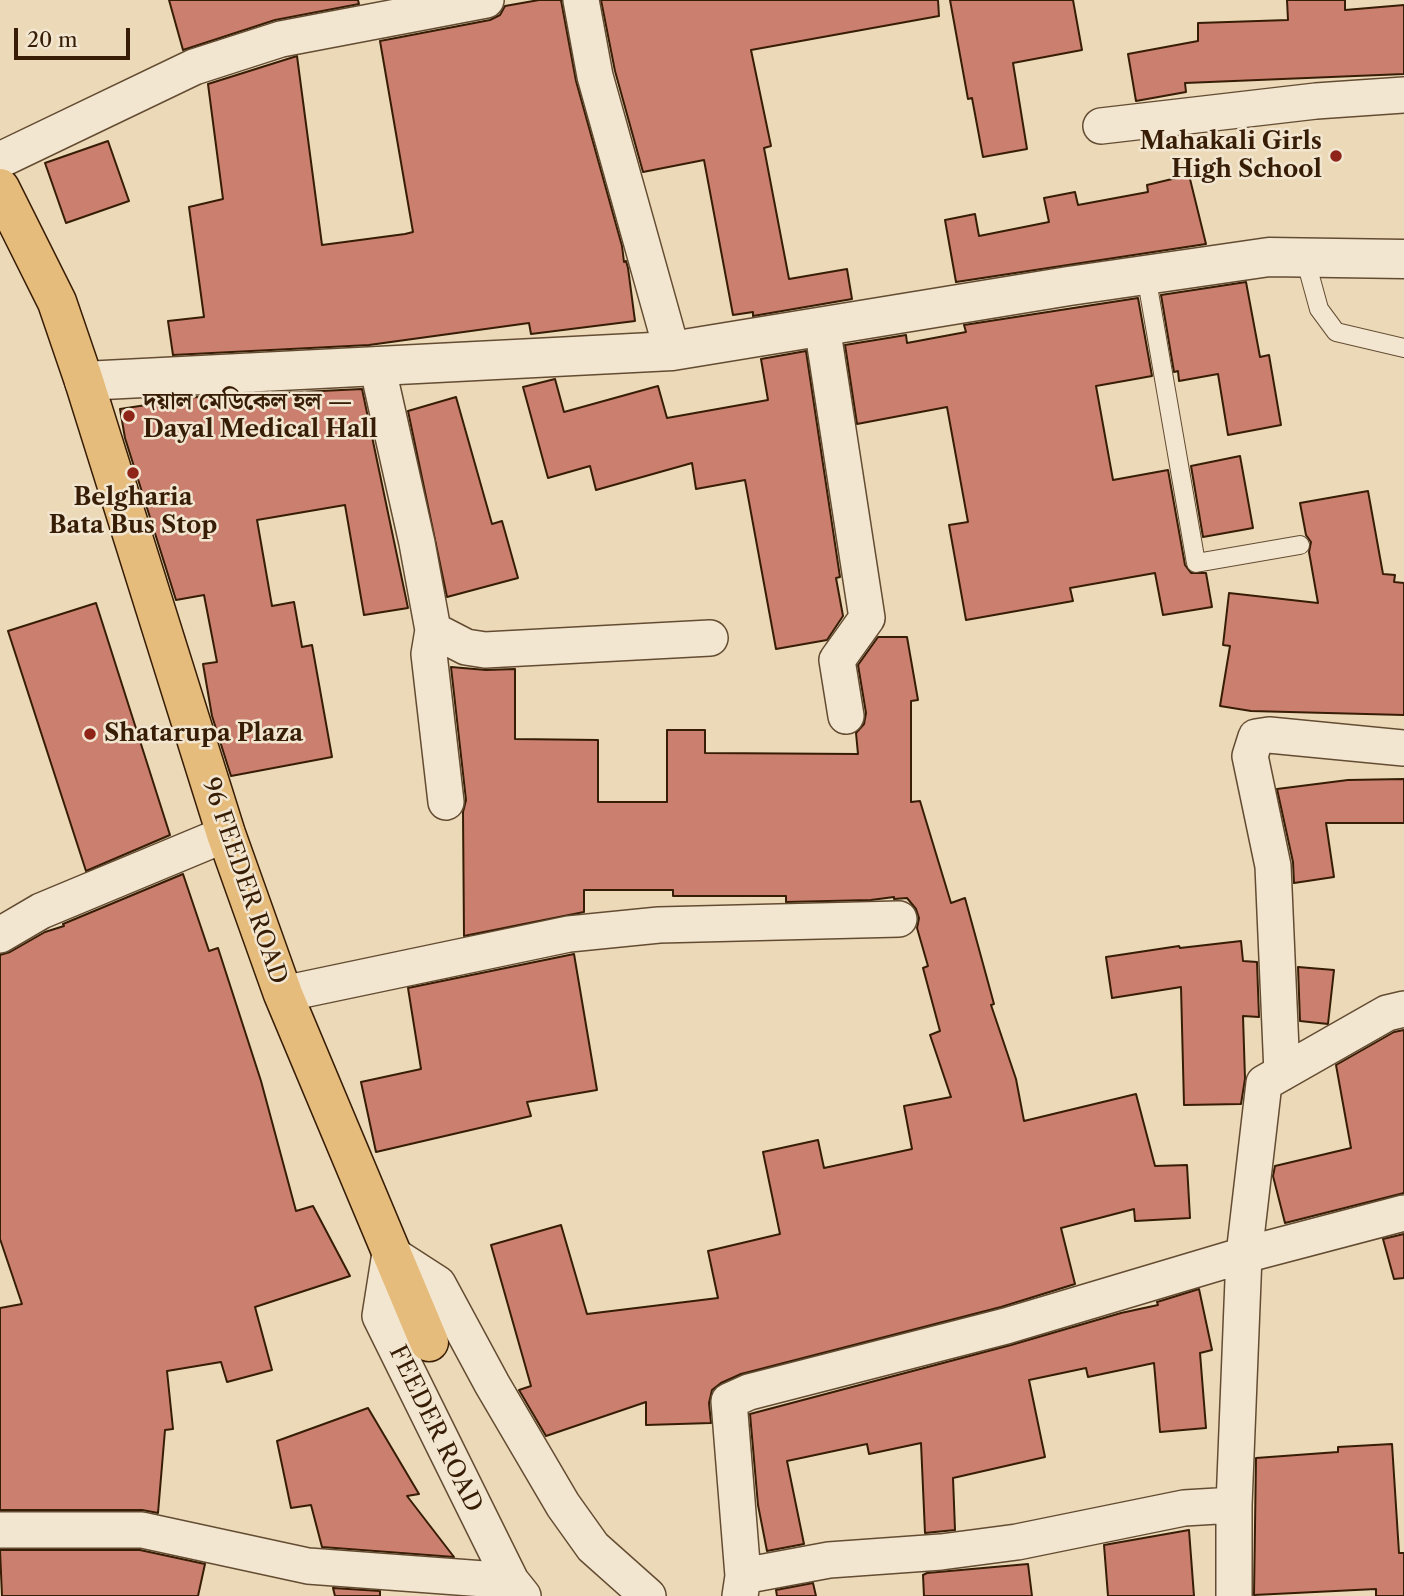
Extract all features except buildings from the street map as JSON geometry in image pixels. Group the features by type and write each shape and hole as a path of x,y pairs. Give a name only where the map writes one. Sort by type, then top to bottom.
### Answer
{"main road":[{"name":"96 FEEDER ROAD","path":"0,188 57,302 226,834 283,994 429,1342"}],"street":[{"path":"0,160 194,67 281,39 486,0"},
{"path":"581,0 595,76 672,351"},
{"path":"1101,126 1315,101 1404,95"},
{"path":"84,381 672,351 1269,257 1404,259"},
{"path":"822,326 867,618 836,660 846,716"},
{"path":"377,365 417,543 433,630 429,654 446,802"},
{"path":"433,630 466,647 485,650 710,638"},
{"path":"1282,1073 1273,866 1250,756 1256,737 1404,748"},
{"path":"0,935 41,911 226,834"},
{"path":"283,994 569,934 659,925 898,919"},
{"path":"1234,1596 1234,1505 1244,1255 1264,1083 1387,1013 1404,1009"},
{"path":"1234,1505 1184,1508 1017,1542 941,1552 829,1560 742,1586 729,1401 749,1392 1006,1326 1244,1255 1404,1213"},
{"path":"390,1253 438,1284 492,1384 563,1505 593,1547 648,1596"},
{"name":"FEEDER ROAD","path":"390,1253 380,1316 517,1588"},
{"path":"0,1530 142,1530 308,1566 362,1583 517,1588"}],"lane":[{"path":"1305,258 1319,309 1336,332 1404,348"},
{"path":"1146,275 1196,563 1300,545"}],"place":[{"name":"Mahakali Girls High School","path":"1336,156"},
{"name":"দয়াল মেডিকেল হল — Dayal Medical Hall","path":"129,416"},
{"name":"Belgharia Bata Bus Stop","path":"133,473"},
{"name":"Shatarupa Plaza","path":"90,734"}]}
